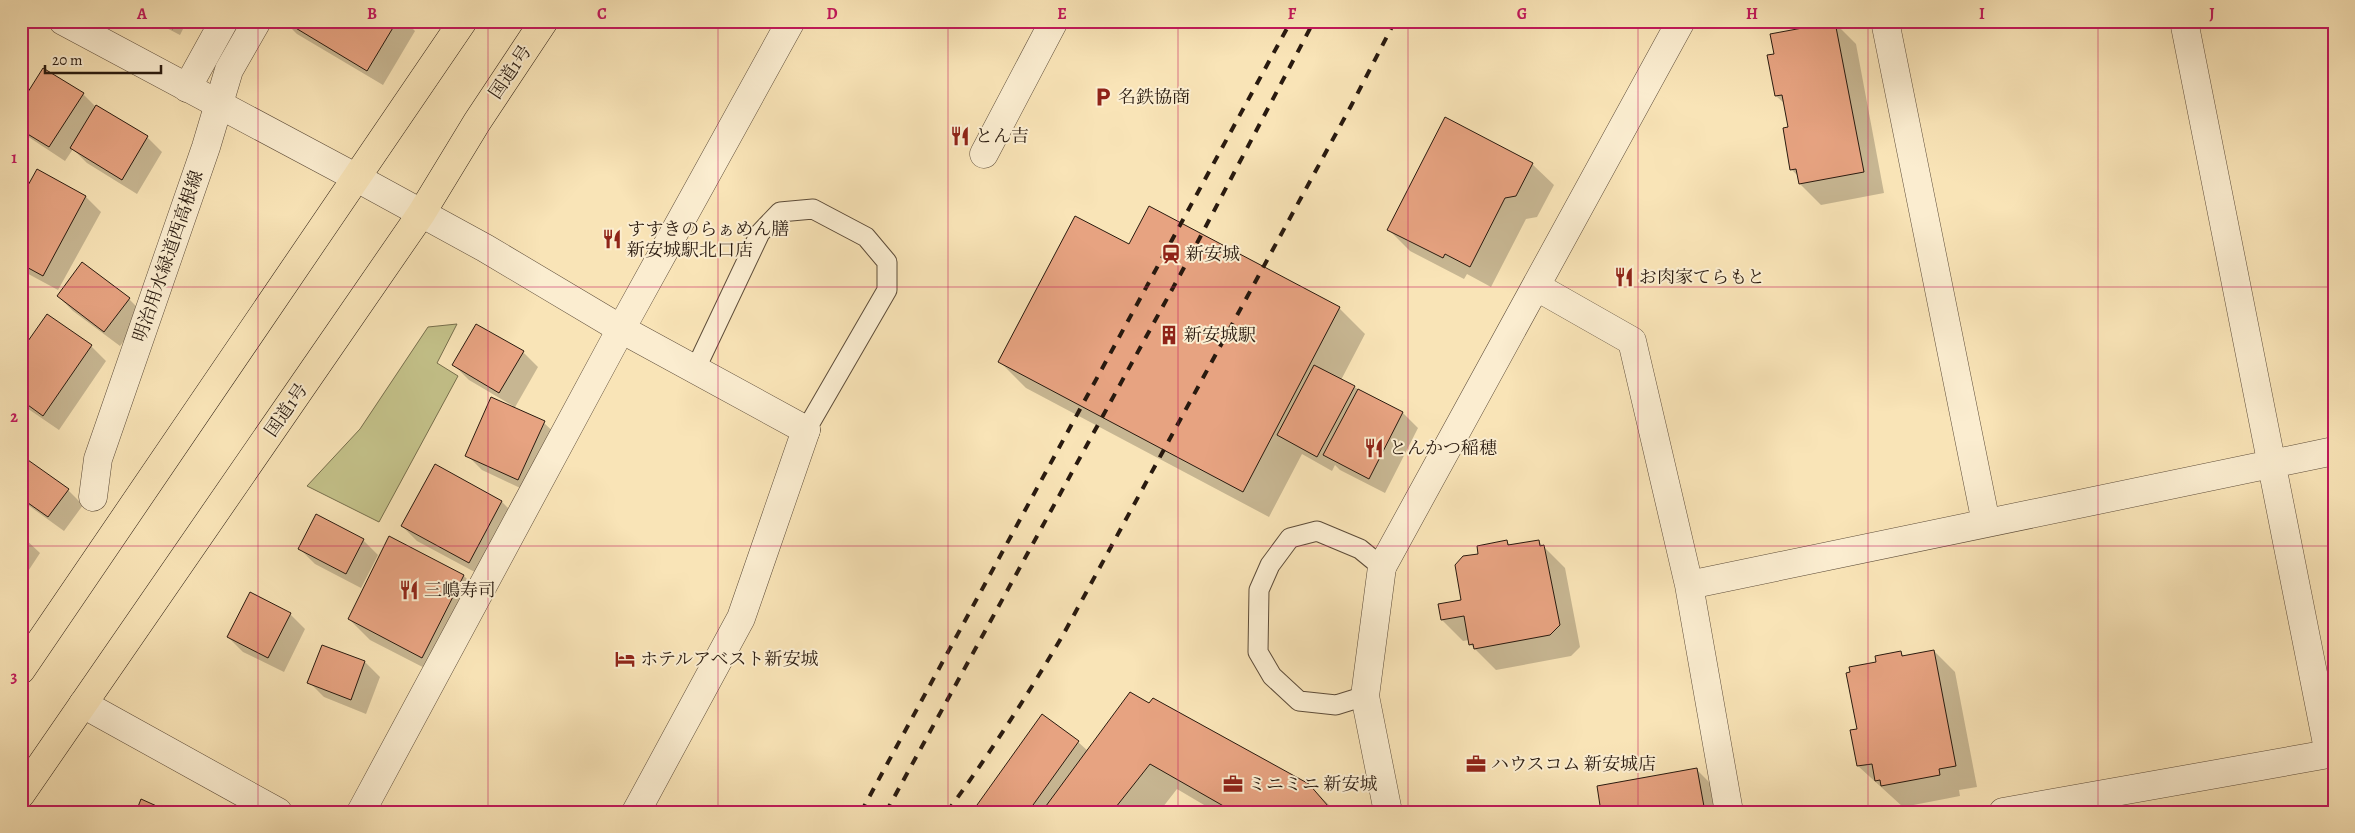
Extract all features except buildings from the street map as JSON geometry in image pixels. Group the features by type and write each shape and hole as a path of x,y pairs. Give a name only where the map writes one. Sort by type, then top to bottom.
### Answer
{"highway":[{"path":"22,668 463,21"},
{"name":"国道1号","path":"21,794 421,214 476,122 544,21"}],"street":[{"path":"63,21 357,178 621,329 696,368 806,430 741,618 636,812"},
{"path":"187,88 224,21"},
{"name":"明治用水緑道西高根線","path":"93,497 98,458 219,106 229,70 257,21"},
{"path":"360,812 621,329 791,21"},
{"path":"984,154 1054,21"},
{"path":"1388,812 1365,696 1382,567 1681,21"},
{"path":"1885,21 1986,523"},
{"path":"2003,812 2331,754 2184,21"},
{"path":"1537,287 1632,341 1689,585 1729,812"},
{"path":"1689,585 2334,451"},
{"path":"83,704 278,812"}],"lane":[{"path":"696,368 760,234 780,212 813,209 866,237 887,262 887,290 806,430"},
{"path":"1365,696 1336,705 1298,701 1272,676 1258,652 1259,590 1270,565 1290,538 1317,531 1360,549 1382,567"}],"shaded area":[{"path":"457,324 437,363 458,376 379,522 307,486 360,429 428,327"}],"railway":[{"path":"861,812 1291,21"},
{"path":"886,812 1186,264 1314,21"},
{"path":"947,812 1007,725 1063,635 1351,106 1395,21"}],"place":[{"name":"名鉄協商","path":"1103,97"},
{"name":"とん吉","path":"960,136"},
{"name":"すすきのらぁめん膳 新安城駅北口店","path":"612,239"},
{"name":"新安城","path":"1171,254"},
{"name":"お肉家てらもと","path":"1624,277"},
{"name":"新安城駅","path":"1169,335"},
{"name":"とんかつ稲穂","path":"1374,448"},
{"name":"三嶋寿司","path":"409,590"},
{"name":"ホテルアベスト新安城","path":"625,659"},
{"name":"ハウスコム 新安城店","path":"1476,764"},
{"name":"ミニミニ 新安城","path":"1233,784"}]}
